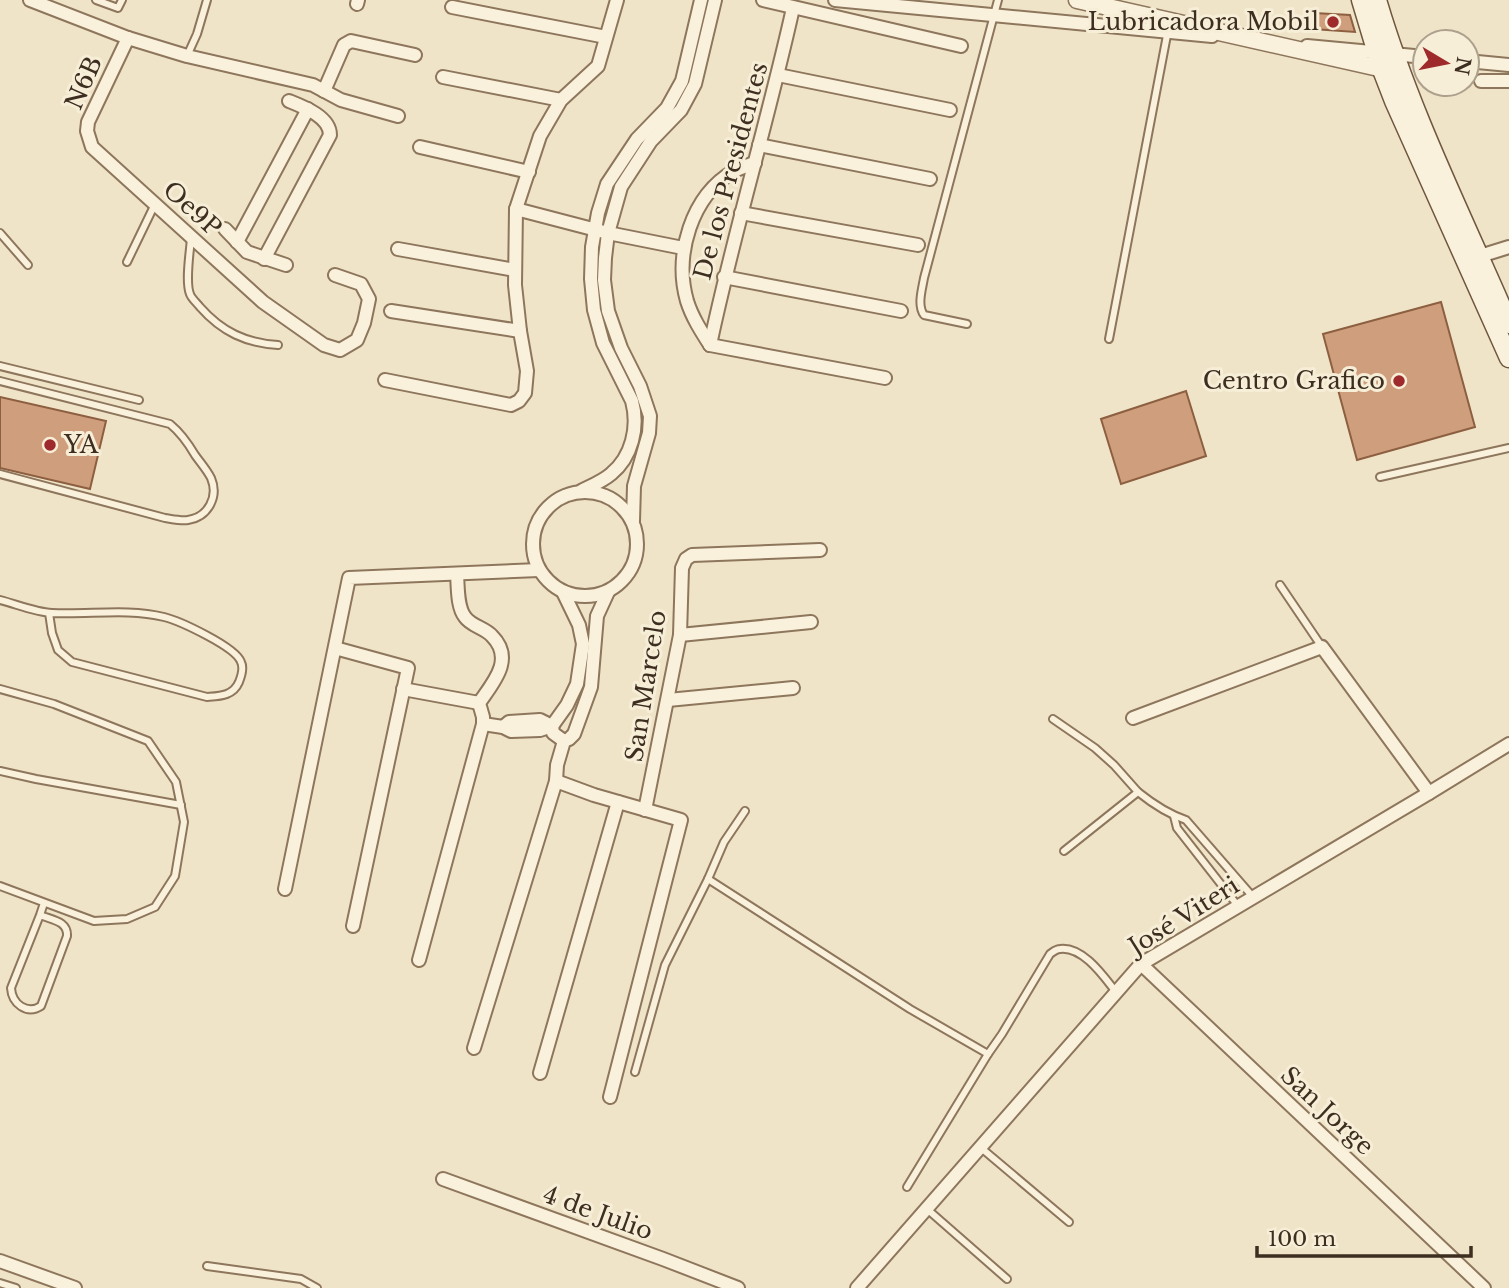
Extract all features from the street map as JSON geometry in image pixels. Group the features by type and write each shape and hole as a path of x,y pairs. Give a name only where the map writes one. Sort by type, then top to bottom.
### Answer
{"main road":[{"path":"1362,0 1394,101 1509,358"},
{"path":"1377,0 1409,94 1509,324"}],"street":[{"path":"30,0 128,38 187,56 313,85 341,100 398,116"},
{"path":"385,380 510,405 519,401 525,393 527,371 515,285 516,209 540,136 561,100 598,66 617,0"},
{"path":"601,231 608,311 621,348 640,386 650,416 649,433 634,486 633,521 637,553 631,569 621,582 608,592 578,596 564,593 550,583 539,570 533,554 533,536 538,519 549,505 564,495 581,491 610,476 624,462 633,438 635,418 632,401 607,353 594,310 592,247 646,138 682,81 701,0"},
{"path":"646,138 681,110 695,84 715,0"},
{"path":"763,0 961,46"},
{"path":"835,0 1411,56"},
{"path":"1077,0 1401,73"},
{"path":"452,7 606,37"},
{"name":"De los Presidentes","path":"709,345 793,8"},
{"name":"N6B","path":"92,147 87,131 88,122 128,38"},
{"path":"324,91 344,45 351,41 415,55"},
{"path":"1481,62 1509,65"},
{"path":"778,75 950,110"},
{"path":"443,77 561,100"},
{"path":"1481,81 1509,81"},
{"path":"264,259 330,135 328,124 308,109 289,101"},
{"path":"237,242 308,109"},
{"path":"760,145 930,179"},
{"name":"Oe9P","path":"92,147 263,302 324,345 341,350 357,340 365,323 369,299 361,284 335,275"},
{"path":"420,147 529,172"},
{"path":"755,163 733,172 716,186 701,204 691,225 683,248 682,271 687,300 696,324 709,345 885,379"},
{"path":"516,209 683,248"},
{"path":"741,213 918,245"},
{"path":"225,229 247,252 286,265"},
{"path":"1480,256 1509,247"},
{"path":"398,250 515,270"},
{"path":"231,272 247,252"},
{"path":"724,277 901,310"},
{"path":"391,311 520,331"},
{"path":"607,353 621,348"},
{"path":"581,491 604,494 623,507 633,521"},
{"name":"San Marcelo","path":"645,810 680,635 682,568 686,559 692,555 820,550"},
{"path":"285,889 349,578 539,570"},
{"path":"457,574 461,609 465,618 492,635 502,650 499,676 479,703"},
{"path":"474,1048 556,781 557,765 564,741 574,734 591,687 597,616 608,592"},
{"path":"483,724 511,730 540,730 551,726 567,705 577,684 583,644 579,625 564,593"},
{"path":"680,635 811,622"},
{"path":"1133,718 1322,647 1429,793"},
{"path":"335,648 408,668 354,926"},
{"path":"668,701 793,688"},
{"path":"403,689 479,703"},
{"path":"419,960 483,724 479,703"},
{"path":"551,726 553,733 564,741"},
{"name":"José Viteri","path":"857,1288 1141,964 1509,744"},
{"path":"556,781 681,820 610,1097"},
{"path":"540,1073 618,802"},
{"name":"San Jorge","path":"1141,964 1484,1288"},
{"name":"4 de Julio","path":"443,1180 738,1288"},
{"path":"0,1261 75,1288"}],"lane":[{"path":"96,0 118,8 122,0"},
{"path":"187,56 207,0"},
{"path":"967,324 924,315 920,305 924,278 998,0"},
{"path":"1109,339 1169,21"},
{"path":"127,262 155,204"},
{"path":"0,233 28,265"},
{"path":"191,237 188,272 190,295 209,317 234,335 278,345"},
{"path":"0,366 139,400"},
{"path":"0,381 170,424 179,431 211,478 214,499 205,513 185,521 0,474"},
{"path":"1380,477 1509,448"},
{"path":"1280,584 1322,647"},
{"path":"0,600 49,613 117,612 164,617 198,630 240,659 242,665 239,682 235,690 229,693 207,696 72,662 58,650 49,613"},
{"path":"0,689 54,704 148,741 177,782 184,822 175,876 155,907 127,919 94,921 0,886"},
{"path":"1053,719 1095,748 1152,803 1186,820 1253,897"},
{"path":"0,771 181,805"},
{"path":"1064,851 1138,792"},
{"path":"635,1072 665,965 724,842 745,811"},
{"path":"1174,816 1177,828 1238,906"},
{"path":"708,878 909,1009 988,1054"},
{"path":"40,915 64,924 67,936 41,1006 30,1010 15,1002 11,988 44,903"},
{"path":"907,1187 1050,954 1060,948 1080,953 1116,992"},
{"path":"980,1147 1069,1222"},
{"path":"927,1208 1007,1279"},
{"path":"207,1266 301,1279 317,1288"},
{"path":"0,1283 16,1288"}],"building":[{"name":"Lubricadora Mobil","path":"1314,13 1350,15 1355,32 1313,29"},
{"name":"Centro Grafico","path":"1441,302 1475,427 1357,460 1323,334"},
{"path":"1186,391 1206,456 1121,484 1101,419"},
{"name":"YA","path":"0,397 106,421 90,489 0,468"}],"place":[{"name":"Lubricadora Mobil","path":"1333,22"},
{"name":"Centro Grafico","path":"1399,381"},
{"name":"YA","path":"50,445"}]}
